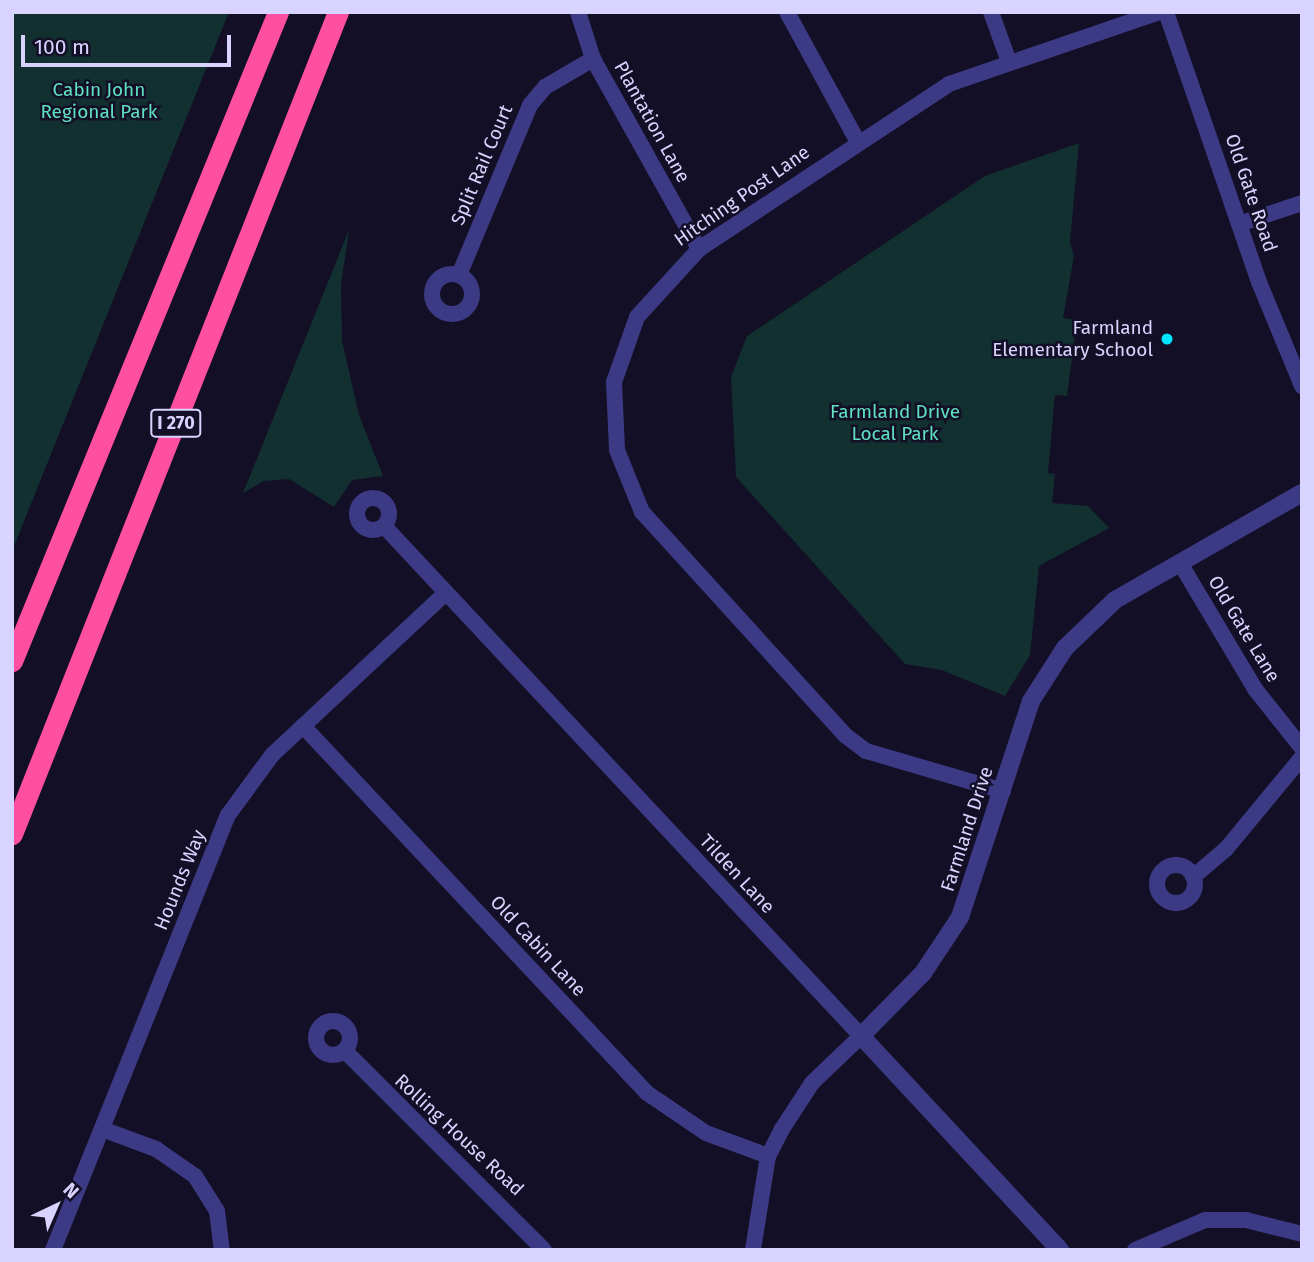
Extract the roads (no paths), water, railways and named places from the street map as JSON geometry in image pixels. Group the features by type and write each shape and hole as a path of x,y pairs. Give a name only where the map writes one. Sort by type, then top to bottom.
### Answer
{"highway":[{"path":"12,661 278,12"},
{"name":"I 270","path":"12,834 338,12"}],"street":[{"name":"Plantation Lane","path":"578,12 593,59 699,249"},
{"path":"787,12 858,142"},
{"path":"991,12 1009,62"},
{"name":"Hitching Post Lane","path":"1003,791 854,743 654,530 637,503 613,425 618,366 647,302 699,249 858,142 949,84 1159,12"},
{"name":"Old Gate Road","path":"1167,12 1239,224 1302,386"},
{"name":"Split Rail Court","path":"458,275 530,105 545,87 593,59"},
{"path":"1239,224 1302,203"},
{"name":"Farmland Drive","path":"753,1250 768,1156 812,1083 923,973 960,917 1031,701 1059,656 1115,600 1302,493"},
{"name":"Tilden Lane","path":"384,526 1060,1250"},
{"name":"Old Gate Lane","path":"1180,563 1255,689 1302,748"},
{"name":"Hounds Way","path":"53,1250 228,815 250,781 303,726 446,593"},
{"name":"Old Cabin Lane","path":"303,726 647,1093 706,1133 768,1156"},
{"path":"1193,877 1226,849 1302,757"},
{"name":"Rolling House Road","path":"345,1051 544,1250"},
{"path":"102,1129 156,1149 195,1176 218,1211 222,1250"},
{"path":"1135,1250 1205,1220 1247,1220 1302,1234"}],"place":[{"name":"Farmland Elementary School","path":"1167,339"}],"park label":[{"name":"Cabin John Regional Park","path":"99,101"},
{"name":"Farmland Drive Local Park","path":"895,423"}]}
